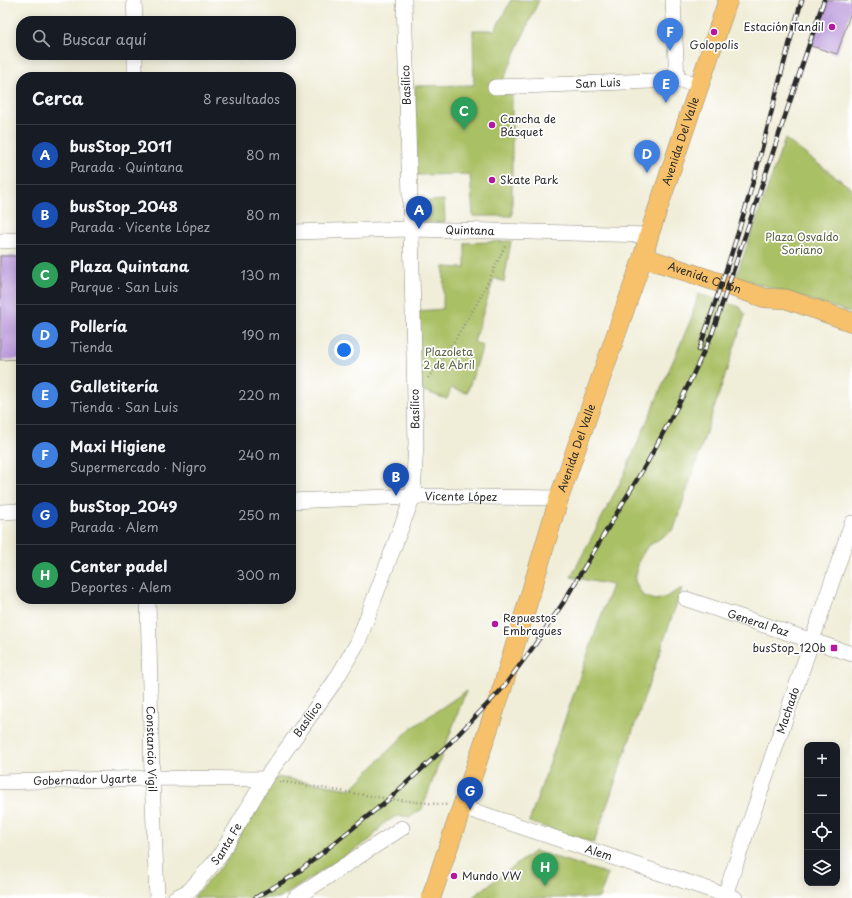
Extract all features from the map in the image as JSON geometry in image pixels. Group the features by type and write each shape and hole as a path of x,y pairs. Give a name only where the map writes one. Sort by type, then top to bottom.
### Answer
{"main road":[{"name":"Avenida Del Valle","path":"432,898 502,689 559,498 643,257 649,235 728,0"},
{"name":"Avenida Colón","path":"643,257 765,298 786,300 852,322"},
{"name":"Avenida Colón","path":"765,298 782,312 852,335"}],"street":[{"path":"134,0 135,16"},
{"name":"Basílico","path":"265,778 335,681 358,642 413,496 416,443 404,0"},
{"path":"673,0 677,80"},
{"path":"135,60 135,72"},
{"name":"San Luis","path":"496,87 677,80 700,84"},
{"name":"Quintana","path":"296,232 411,228 649,235"},
{"path":"0,241 16,240"},
{"name":"Vicente López","path":"296,501 413,496 559,498"},
{"path":"0,512 16,512"},
{"name":"Machado","path":"728,897 852,523"},
{"name":"General Paz","path":"686,599 852,654"},
{"name":"Constancio Vigil","path":"148,604 152,778 157,898"},
{"name":"Gobernador Ugarte","path":"0,782 152,778 265,778"},
{"name":"Santa Fe","path":"174,898 188,891 219,857 265,778"},
{"name":"Alem","path":"462,807 728,897"},
{"path":"295,898 402,828"}],"path":[{"path":"415,396 425,384 453,342 479,300 512,231"},
{"path":"265,778 390,799 462,807"}],"green space":[{"path":"511,0 539,0 502,83 512,83 512,216 473,216 470,174 416,175 415,86 474,85 473,30 495,30"},
{"name":"Plaza Osvaldo Soriano","path":"785,139 852,189 852,313 736,277"},
{"path":"444,200 445,222 418,223 417,202"},
{"name":"Plazoleta 2 de Abril","path":"511,241 504,282 494,278 474,342 483,346 467,393 451,388 447,399 421,390 418,311 443,309 444,267 465,268 465,243"},
{"path":"698,294 740,307 745,315 674,529 647,547 639,560 635,581 643,596 656,600 666,597 682,588 594,843 529,822 612,585 571,577 623,477 692,317"},
{"path":"466,691 422,809 410,817 397,816 384,823 371,839 280,898 193,898 228,858 257,803 277,777 351,789 409,730"},
{"path":"535,851 608,874 599,898 471,898"}],"building":[{"name":"Estación Tandil","path":"826,0 852,0 852,9 837,54 811,46"},
{"path":"0,256 16,256 16,359 0,360"}],"railway":[{"path":"699,350 746,205 802,0"},
{"path":"255,898 296,874 389,799 449,744 502,689 534,646 563,603 648,461 683,396 712,334 824,0"}],"place":[{"name":"Estación Tandil","path":"832,27"},
{"name":"Golopolis","path":"714,32"},
{"name":"Maxi Higiene","path":"670,51"},
{"name":"Galletitería","path":"666,103"},
{"name":"Cancha de Básquet","path":"492,125"},
{"name":"Plaza Quintana","path":"464,130"},
{"name":"Pollería","path":"647,173"},
{"name":"Skate Park","path":"492,180"},
{"name":"busStop_2011","path":"419,229"},
{"name":"busStop_2048","path":"396,496"},
{"name":"Repuestos Embragues","path":"495,624"},
{"name":"busStop_120b","path":"834,648"},
{"name":"busStop_2049","path":"470,810"},
{"name":"Mundo VW","path":"454,876"},
{"name":"Center padel","path":"545,886"}]}
